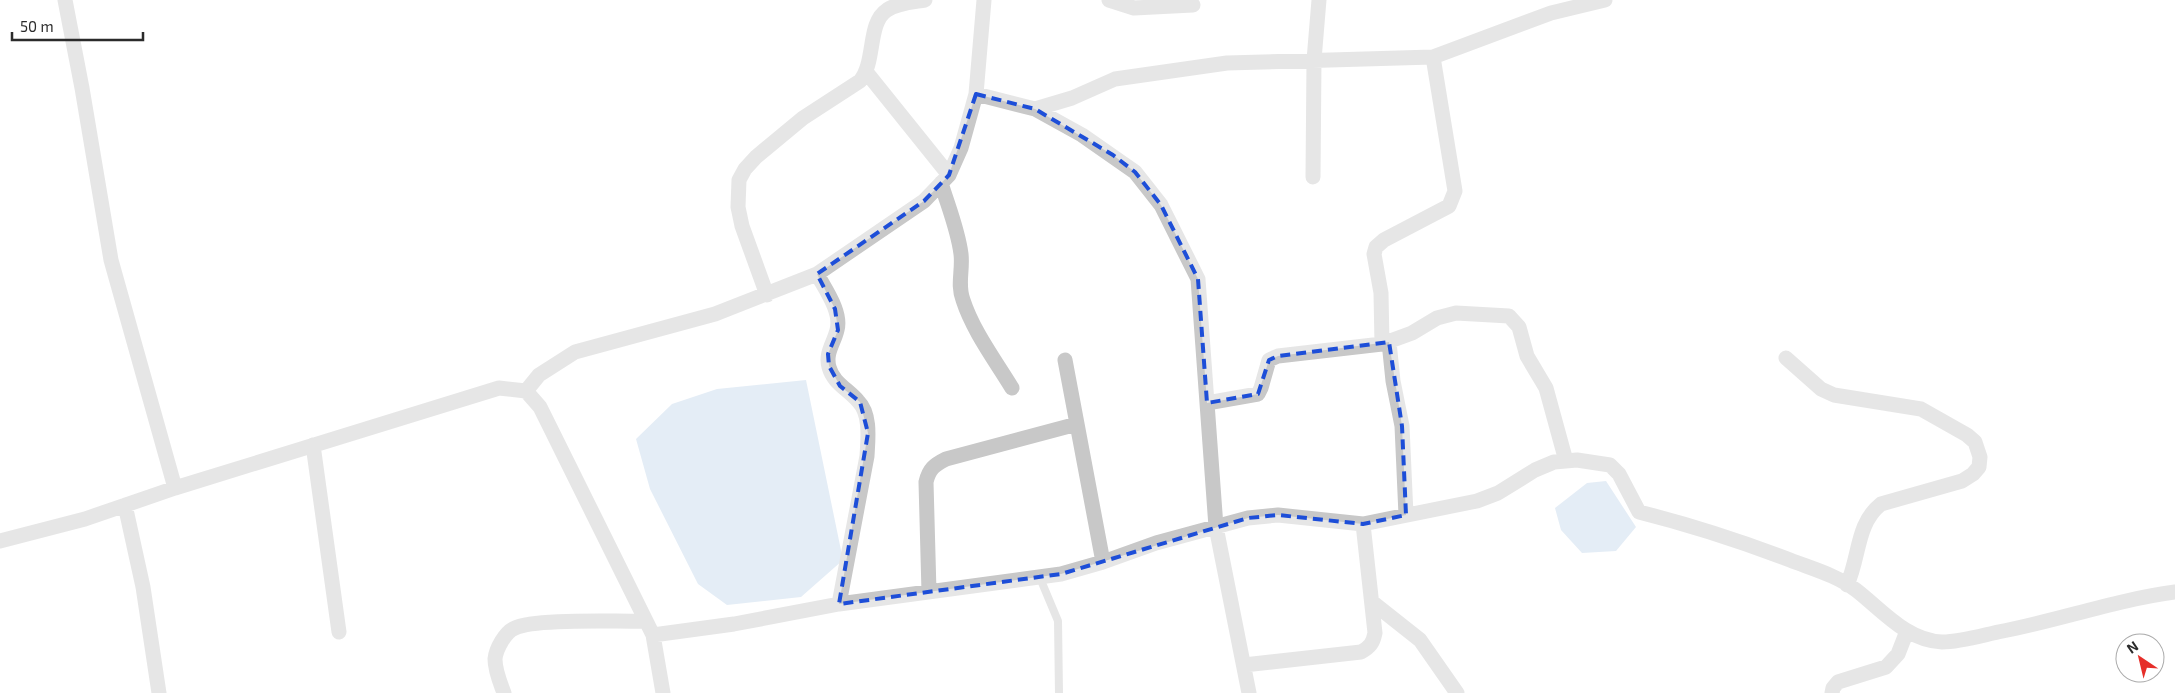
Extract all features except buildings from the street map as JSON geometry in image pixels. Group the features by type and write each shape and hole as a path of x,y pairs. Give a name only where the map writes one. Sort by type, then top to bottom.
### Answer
{"street":[{"path":"65,0 111,260 175,488"},
{"path":"767,295 742,226 738,207 739,180 745,169 756,157 802,118 851,88 867,73 879,16 887,9 897,5 925,0"},
{"path":"526,391 539,375 575,352 715,314 817,274 924,201 945,179 961,148 976,94 984,0"},
{"path":"1109,0 1134,8 1193,6"},
{"path":"1313,178 1314,60 1319,0"},
{"path":"1035,108 1072,98 1115,79 1227,63 1433,57 1551,13 1605,0"},
{"path":"1406,515 1402,426 1386,343 1381,293 1374,254 1376,247 1384,240 1449,206 1455,191 1433,57"},
{"path":"867,73 945,179 961,256 960,289 963,300 970,317 1012,388"},
{"path":"976,94 1035,108 1113,155 1135,172 1161,205 1198,279 1216,526 1249,693"},
{"path":"817,274 835,309 838,320 838,330 828,354 829,366 840,386 860,402 865,413 868,433 867,456 839,604"},
{"path":"1207,403 1258,394 1262,388 1269,360 1278,356 1386,343 1412,333 1437,318 1456,312 1509,316 1519,326 1527,356 1546,388 1566,461"},
{"path":"1786,358 1821,389 1848,399 1922,409 1956,428 1975,442 1980,457 1979,467 1962,481 1881,504 1871,512 1865,521 1850,579"},
{"path":"1065,360 1103,562"},
{"path":"0,541 85,519 175,488 499,388 526,391 540,407 649,628 663,693"},
{"path":"929,592 926,482 928,471 935,464 946,459 1077,424"},
{"path":"313,446 339,632"},
{"path":"504,693 496,668 495,658 502,642 510,631 517,627 543,623 649,628 734,624 839,604 1040,578 1103,562 1156,543 1248,518 1278,515 1363,524 1477,501 1498,493 1534,470 1554,462 1577,460 1610,464 1619,474 1639,512 1726,536 1833,576 1850,579 1907,631 1922,639 1941,642 1962,640 2031,626 2147,596 2175,592"},
{"path":"125,505 143,587 159,693"},
{"path":"1244,665 1361,652 1374,641 1376,633 1363,524"},
{"path":"1372,602 1420,640 1456,693"},
{"path":"1832,693 1833,688 1838,682 1886,667 1894,661 1907,631"}],"lane":[{"path":"1040,578 1058,621 1059,693"}],"highlighted area":[{"path":"976,94 1035,109 1113,155 1135,172 1161,205 1198,279 1207,403 1258,394 1269,360 1278,356 1389,342 1402,426 1406,515 1363,524 1278,515 1248,518 1061,574 839,604 868,433 860,402 840,386 829,366 828,354 838,330 835,309 817,274 924,201 949,175"}],"water":[{"path":"806,380 843,560 801,597 727,605 698,584 650,489 636,439 672,404 717,389"},
{"path":"1606,481 1636,527 1616,551 1582,553 1561,530 1555,508 1587,483"}]}
